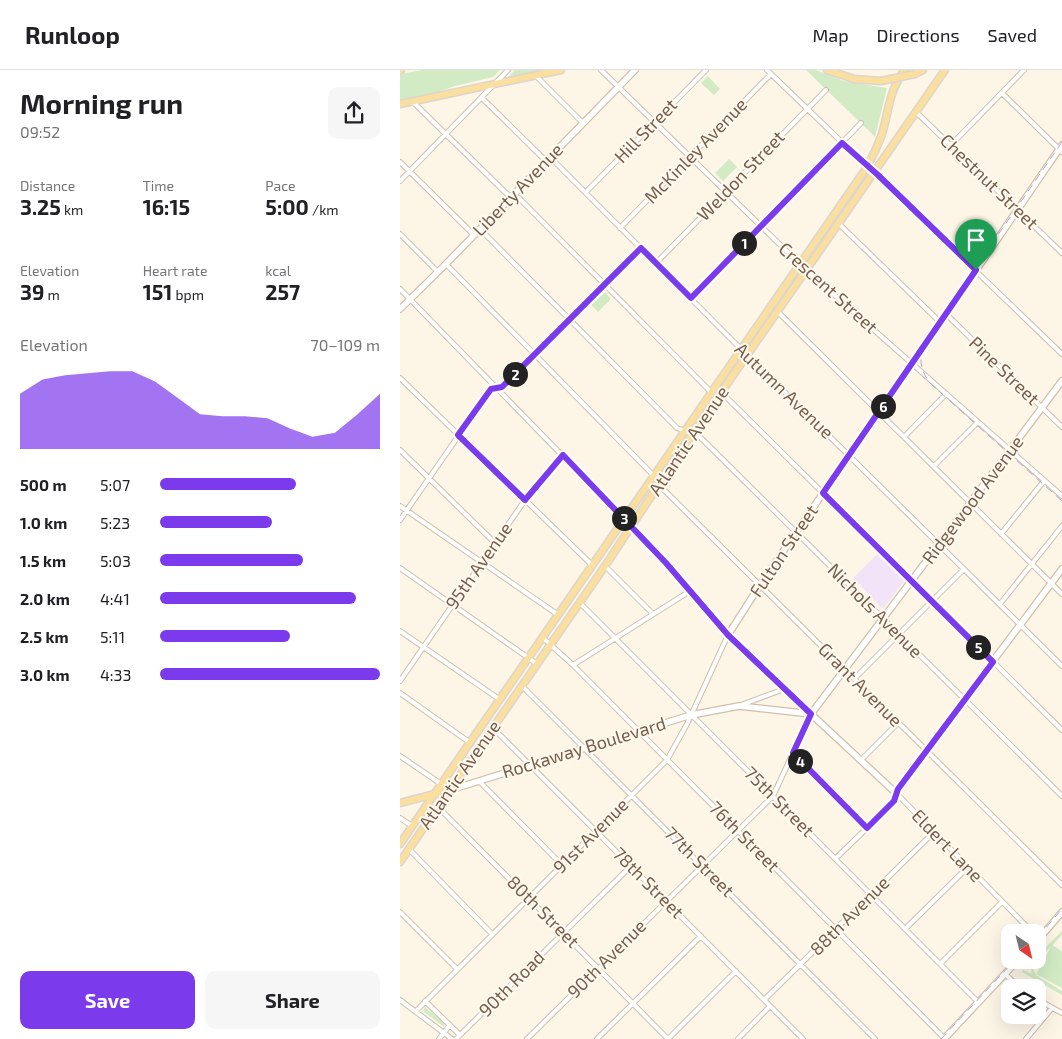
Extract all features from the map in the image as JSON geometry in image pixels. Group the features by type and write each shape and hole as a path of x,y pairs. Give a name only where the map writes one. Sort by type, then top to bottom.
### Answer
{"main road":[{"path":"400,104 561,70"},
{"name":"Liberty Avenue","path":"401,308 635,70"},
{"path":"828,70 854,79 881,81 915,74 923,70"},
{"name":"Atlantic Avenue","path":"400,844 867,167 879,143 889,100 905,70"},
{"name":"Atlantic Avenue","path":"400,862 605,566 692,434 945,70"},
{"name":"Fulton Street","path":"728,635 796,532 1061,149"},
{"name":"Ridgewood Avenue","path":"811,714 1062,380"},
{"path":"897,794 898,789 926,750 1062,569"},
{"name":"Rockaway Boulevard","path":"400,803 450,790 691,714 740,706 811,714"},
{"name":"Eldert Lane","path":"811,714 897,794"},
{"path":"1046,930 1062,912"},
{"path":"944,1039 1010,969"}],"street":[{"path":"400,181 508,70"},
{"name":"Crescent Street","path":"602,70 799,264 1062,496"},
{"name":"Hill Street","path":"586,192 706,70"},
{"path":"768,70 1062,354"},
{"path":"951,145 1024,70"},
{"name":"McKinley Avenue","path":"620,228 771,74"},
{"path":"536,76 583,123"},
{"name":"Weldon Street","path":"656,263 826,90"},
{"path":"1002,93 1061,149"},
{"name":"Autumn Avenue","path":"482,98 586,192 740,349 1062,666"},
{"path":"413,102 507,194 519,198 711,392"},
{"name":"Chestnut Street","path":"916,112 1062,253"},
{"path":"691,298 861,123"},
{"path":"400,162 474,235"},
{"path":"838,223 940,322"},
{"name":"Nichols Avenue","path":"480,229 677,428 700,437 1062,796"},
{"path":"400,234 438,272"},
{"path":"400,520 491,389 502,387 641,248"},
{"path":"446,264 654,476"},
{"name":"Eldert Lane","path":"400,290 624,518 728,635 811,714"},
{"path":"778,312 1062,594"},
{"name":"Pine Street","path":"946,314 1062,427"},
{"path":"400,378 592,565"},
{"path":"722,393 1062,730"},
{"path":"904,437 946,394"},
{"path":"934,466 978,422"},
{"path":"400,450 495,543"},
{"name":"95th Avenue","path":"400,681 525,500 563,455"},
{"path":"1002,534 1044,480"},
{"name":"Grant Avenue","path":"659,485 1062,885"},
{"path":"400,506 557,614"},
{"path":"1000,604 1062,526"},
{"path":"605,566 653,614"},
{"path":"400,568 537,664"},
{"path":"854,679 964,569"},
{"path":"573,665 690,591"},
{"name":"75th Street","path":"579,602 978,1002"},
{"path":"400,631 499,699"},
{"name":"91st Avenue","path":"416,1011 667,760 728,635"},
{"name":"76th Street","path":"542,637 573,665 944,1039"},
{"name":"77th Street","path":"522,686 874,1039"},
{"name":"Rockaway Boulevard","path":"740,706 784,690"},
{"path":"400,693 469,742"},
{"name":"90th Avenue","path":"527,1039 773,796 811,714"},
{"path":"861,760 898,723"},
{"name":"78th Street","path":"493,728 803,1039"},
{"path":"793,753 867,828"},
{"path":"400,756 450,790"},
{"path":"479,780 562,865"},
{"path":"835,859 894,801 897,794"},
{"name":"Eldert Lane","path":"897,794 1024,924"},
{"name":"80th Street","path":"438,807 668,1039"},
{"path":"400,818 412,826"},
{"name":"88th Avenue","path":"764,1000 934,832"},
{"path":"409,850 492,934"},
{"name":"90th Road","path":"456,1039 631,866"},
{"path":"905,929 968,867"},
{"path":"940,964 1002,902"},
{"path":"400,912 457,969"},
{"path":"597,1039 701,936"},
{"path":"668,1039 736,971"},
{"path":"1006,974 1011,979"},
{"path":"400,1000 452,1039"},
{"path":"424,1001 460,1035"},
{"path":"1046,1005 1062,1013"},
{"path":"738,1039 770,1006"},
{"path":"1026,1039 1052,1008"},
{"path":"439,1039 450,1025"}],"shaded area":[{"path":"877,554 904,581 883,609 853,578"}],"green space":[{"path":"422,70 500,70 493,77 400,100 400,74"},
{"path":"515,70 548,70 511,78 510,75"},
{"path":"806,70 816,70 844,81 887,88 875,137"},
{"path":"708,76 720,89 714,95 701,83"},
{"path":"729,159 737,167 723,181 715,173"},
{"path":"605,292 611,299 598,312 591,305"},
{"path":"1062,931 1062,935 1046,952 1046,947"},
{"path":"1052,945 1062,951 1062,988 1036,974 1039,969 1046,969 1046,956"},
{"path":"1031,969 1033,969 1036,975 1042,979 1034,979 1022,972 1023,970 1032,974"},
{"path":"1046,981 1062,991 1062,995 1046,986"},
{"path":"425,1007 445,1023 444,1027 423,1011"}],"railway":[{"path":"1062,142 926,339 921,357 922,369 932,385 1062,501"},
{"path":"1046,928 1062,909"},
{"path":"941,1039 1007,969"}],"route":[{"path":"842,143 878,175 976,270 823,493 993,662 898,789 894,801 867,828 793,753 811,714 728,635 666,563 563,455 525,500 458,435 491,389 502,387 641,248 691,298 842,143"}]}
